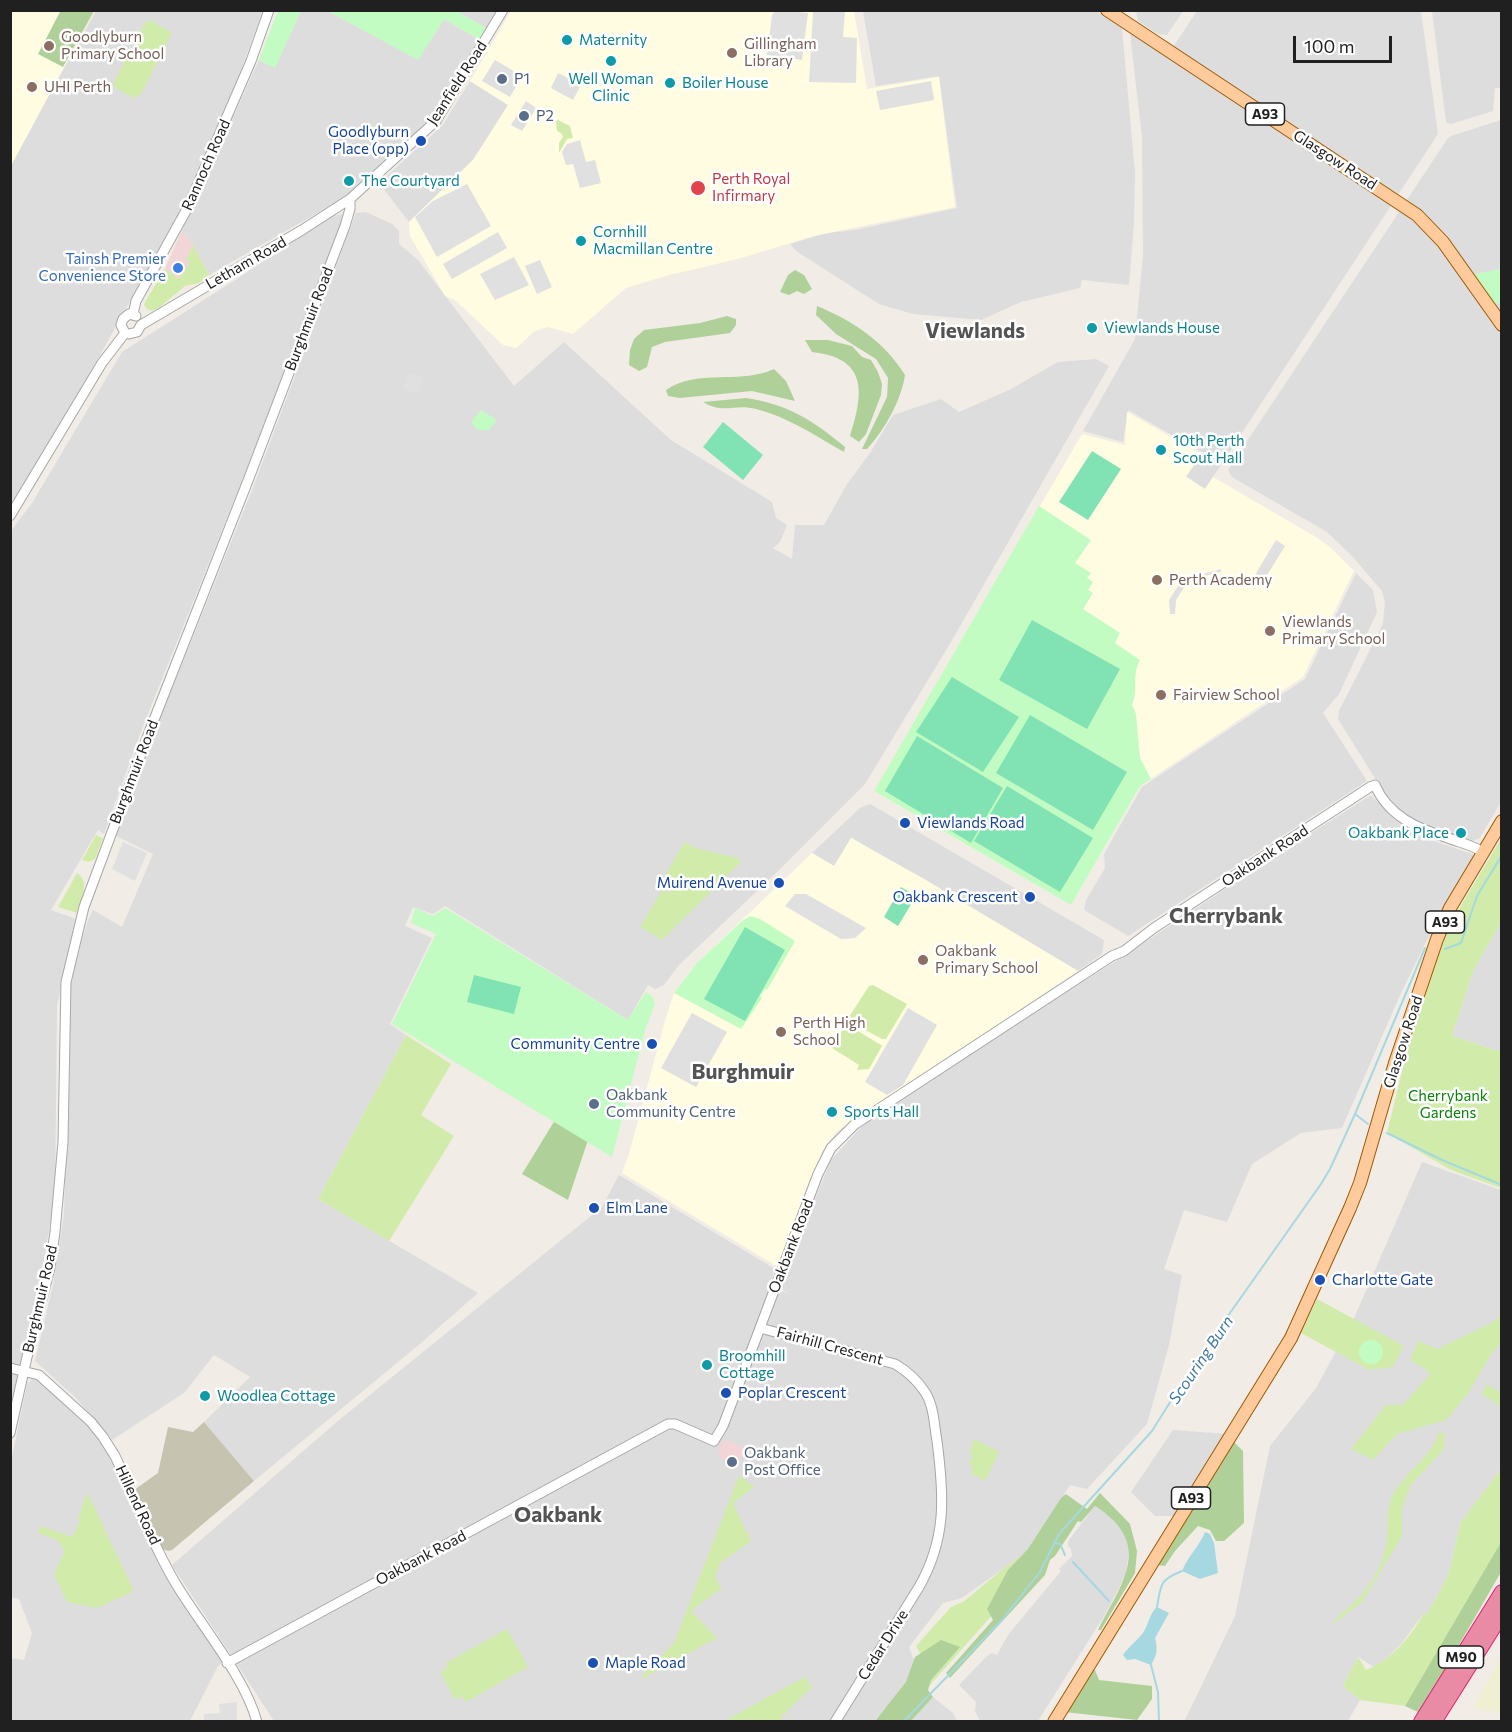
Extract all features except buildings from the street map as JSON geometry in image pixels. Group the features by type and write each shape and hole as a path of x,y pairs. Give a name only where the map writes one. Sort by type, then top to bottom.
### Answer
{"highway":[{"name":"M90","path":"1421,1722 1502,1592"},
{"name":"M90","path":"1434,1722 1502,1614"}],"main road":[{"name":"Glasgow Road","path":"1107,10 1417,215 1443,242 1502,325"},
{"name":"Glasgow Road","path":"1054,1722 1282,1353 1322,1271 1360,1183 1395,1063 1437,939 1450,908 1502,821"}],"street":[{"name":"Rannoch Road","path":"141,325 134,334 126,333 121,322 125,316 133,314 136,301 191,199 251,62 269,10"},
{"name":"Jeanfield Road","path":"350,199 436,121 503,10"},
{"name":"Letham Road","path":"141,325 350,199"},
{"name":"Burghmuir Road","path":"10,1432 50,1268 63,1142 66,982 84,908 150,730 347,219 350,199"},
{"path":"133,314 138,317 141,325"},
{"name":"Rannoch Road","path":"10,516 102,363 126,333"},
{"name":"Oakbank Road","path":"227,1663 668,1424 675,1424 714,1441 723,1426 827,1153 848,1131 1059,990 1112,956 1124,951 1154,928 1374,785 1393,811 1415,827 1474,846 1483,852"},
{"name":"Fairhill Crescent","path":"760,1328 895,1364 907,1371 925,1392 933,1414 942,1498 942,1522 930,1568"},
{"name":"Hillend Road","path":"10,1368 39,1375 84,1415 103,1437 115,1456 175,1583 243,1689 254,1711 256,1722"},
{"name":"Cedar Drive","path":"835,1722 930,1568"}],"shaded area":[{"path":"776,10 808,13 802,60 767,55 772,15"},
{"path":"1136,10 1183,11 1167,35 1158,34 1138,21"},
{"name":"UHI Perth","path":"10,11 94,11 12,164 10,163"},
{"path":"96,11 263,11 239,75 177,217 76,398 14,501 11,501 10,166"},
{"path":"301,11 328,11 418,59 444,19 480,40 442,107 347,196 209,275 182,230 259,60 275,67"},
{"path":"457,11 497,11 486,29"},
{"name":"Perth Royal Infirmary","path":"511,11 854,11 867,89 939,77 955,207 814,236 738,259 669,275 626,288 573,334 548,327 535,331 516,348 503,345 455,300 445,296 410,236 409,222 473,160 508,105 470,81"},
{"path":"845,11 843,37 857,38 856,83 809,82 813,12"},
{"path":"863,11 1096,11 1122,28 1135,173 1129,285 1082,280 1080,288 1021,302 981,320 913,314 879,304 796,251 790,244 826,233 855,230 957,208 939,76 876,86"},
{"path":"1197,11 1421,11 1438,134 1205,489 1186,476 1203,453 1128,410 1123,442 1083,431 1135,339 1143,255 1142,138 1130,33 1167,56"},
{"path":"1432,11 1501,11 1501,88 1495,88 1493,111 1451,124 1446,122"},
{"name":"P1","path":"495,60 522,76 510,97 482,81"},
{"path":"558,73 581,85 573,100 551,88"},
{"path":"470,81 508,105 473,160 409,222 379,183 442,126"},
{"path":"931,81 934,100 880,110 876,91"},
{"name":"P2","path":"526,101 536,108 522,131 511,125"},
{"path":"1501,120 1502,800 1480,838 1472,841 1422,825 1400,811 1383,791 1338,719 1339,711 1383,624 1385,602 1382,591 1353,557 1327,532 1232,477 1228,470 1448,138"},
{"path":"580,140 586,162 595,160 601,183 580,188 573,164 566,165 562,152 567,144"},
{"path":"467,184 491,226 437,257 415,217 433,201"},
{"path":"366,212 392,224 399,231 399,244 418,260 514,386 564,342 671,440 772,502 776,518 787,525 780,542 773,548 792,559 795,525 824,525 847,484 870,453 893,415 941,399 959,412 1009,390 1058,362 1096,359 1109,366 951,642 865,784 679,965 664,985 655,989 648,985 628,1020 445,906 433,914 413,907 405,926 432,938 390,1024 406,1035 318,1199 478,1293 254,1481 204,1422 250,1377 214,1355 184,1393 112,1440 75,1397 35,1361 53,1285 64,1214 69,995 76,958 93,910 122,927 153,854 116,836 149,746 254,485 356,213"},
{"path":"345,214 278,392 143,726 104,834 98,830 51,910 76,919 57,1006 55,1195 38,1294 11,1406 11,531 32,503 122,352 330,216"},
{"path":"182,230 193,245 187,260 190,262 179,280 165,269"},
{"path":"498,232 507,248 452,279 443,264"},
{"path":"514,257 529,285 495,300 480,274"},
{"path":"540,260 552,287 537,294 525,266"},
{"path":"408,373 424,378 419,394 403,389"},
{"path":"1127,412 1201,454 1186,477 1205,489 1213,477 1316,537 1330,547 1354,571 1303,677 1140,786 1071,905 874,791 1082,434 1125,445"},
{"path":"1276,540 1285,546 1264,580 1255,575"},
{"path":"1221,569 1221,572 1197,578 1196,582 1185,586 1176,600 1175,614 1170,614 1169,600 1180,583 1188,578"},
{"path":"1356,573 1373,590 1377,612 1339,694 1323,713 1367,781 1128,936 1084,910 1086,900 1105,868 1104,854 1142,787 1305,679"},
{"path":"1371,795 1393,819 1419,836 1475,855 1424,946 1401,993 1342,1128 1301,1133 1252,1164 1227,1222 1184,1210 1164,1269 1182,1275 1169,1345 1147,1424 1087,1489 1070,1485 1028,1551 962,1598 943,1603 909,1647 918,1671 874,1721 274,1721 172,1565 339,1420 602,1207 619,1175 775,1269 769,1286 789,1294 780,1288 780,1285 831,1160 860,1128 947,1067 1121,958"},
{"path":"870,804 1104,940 1102,954 1078,971 852,838 834,866 812,853 860,808"},
{"path":"851,838 1078,971 837,1131 822,1151 778,1267 622,1173 674,993 696,964 812,853 834,866"},
{"path":"123,842 147,853 135,881 112,869"},
{"path":"795,894 806,894 866,928 855,938 841,939 785,906"},
{"path":"1501,922 1501,1052 1452,1036 1473,971"},
{"path":"908,1008 937,1025 903,1085 887,1095 865,1082"},
{"path":"692,1013 727,1032 696,1087 661,1068"},
{"path":"1422,1162 1501,1190 1502,1401 1499,1405 1502,1412 1501,1469 1461,1522 1448,1576 1427,1614 1424,1613 1402,1643 1387,1658 1374,1667 1358,1657 1343,1686 1360,1700 1348,1721 1184,1722 1235,1616 1270,1446 1316,1388 1354,1318"},
{"path":"34,1377 84,1421 104,1445 170,1582 222,1663 218,1666 190,1721 11,1722 10,1658 24,1660 32,1633 19,1599 11,1597 10,1467 27,1384"},
{"path":"204,1422 254,1481 168,1551 160,1544 134,1490 158,1473 168,1427 193,1432"},
{"path":"1173,1430 1227,1434 1175,1516 1155,1516 1131,1492"},
{"path":"723,1439 746,1448 737,1466 722,1460 718,1453"},
{"path":"1095,1506 1108,1515 1125,1533 1129,1549 1126,1574 1106,1613 1038,1721 980,1721 975,1711 976,1702 959,1685 987,1656 992,1653 997,1655 1008,1635 1061,1571 1059,1569 1072,1556 1068,1541"},
{"path":"933,1697 953,1713 957,1721 910,1722"},
{"path":"237,1702 237,1721 204,1721 204,1714 220,1713 219,1704"}],"green space":[{"path":"61,10 94,11 63,67 38,54"},
{"path":"278,11 301,11 275,68 259,60"},
{"path":"328,11 457,11 486,28 480,40 444,19 418,60"},
{"path":"146,21 152,21 172,33 141,94 133,98 113,84"},
{"path":"556,121 570,126 573,138 567,139 559,153 559,143 563,137 557,131"},
{"path":"193,245 209,275 199,283 185,286 160,307 152,311 147,309 145,302 165,269 179,279 190,262 186,260"},
{"path":"1501,269 1501,301 1498,304 1494,303 1474,274"},
{"path":"795,270 804,275 812,289 804,294 797,291 789,295 780,292 788,275"},
{"path":"817,306 867,333 897,363 905,375 900,395 891,414 867,449 862,449 887,397 888,378 876,359 836,334 816,315"},
{"path":"727,316 736,319 736,325 730,333 665,342 652,347 647,367 639,371 629,365 630,350 634,339 644,330 700,323"},
{"path":"805,340 828,340 852,346 862,357 871,360 878,372 882,384 881,395 866,434 859,442 850,436 858,406 859,392 852,370 844,362 812,352"},
{"path":"774,369 786,381 795,401 752,391 680,398 668,396 666,390 678,383 691,380 747,376"},
{"path":"746,398 774,404 810,421 845,447 844,452 768,412 742,407 717,408 703,402"},
{"path":"481,410 497,420 489,430 477,430 471,422"},
{"path":"723,422 763,455 743,480 703,447"},
{"path":"1092,451 1121,469 1088,520 1059,502"},
{"path":"1039,506 1091,540 1075,563 1091,573 1087,578 1093,582 1088,590 1093,593 1083,609 1120,633 1115,643 1140,660 1137,666 1132,705 1136,714 1140,758 1151,779 1140,786 1071,905 874,791"},
{"path":"1032,620 1120,669 1087,729 999,680"},
{"path":"952,677 1019,717 983,772 916,732"},
{"path":"1030,715 1127,772 1093,830 996,773"},
{"path":"917,736 1003,788 971,843 885,791"},
{"path":"1007,786 1093,838 1060,892 974,841"},
{"path":"96,835 103,838 95,859 89,862 82,860"},
{"name":"Cherrybank Gardens","path":"1501,839 1501,922 1473,971 1452,1036 1501,1052 1501,1188 1451,1170 1387,1133 1405,1059 1441,943 1451,922"},
{"path":"684,842 695,848 738,858 741,862 662,940 640,927 663,889 670,893 674,886 671,884 672,877 666,874"},
{"path":"77,873 84,886 77,913 58,907"},
{"path":"901,887 916,896 898,926 884,917"},
{"path":"415,908 433,916 445,908 628,1020 646,992 653,997 655,1004 646,1027 612,1157 392,1024 436,934 411,923"},
{"path":"750,916 760,919 795,941 741,1029 674,993 696,964"},
{"path":"745,927 785,950 745,1021 704,999"},
{"path":"474,975 521,987 514,1014 467,1002"},
{"path":"873,985 907,1004 886,1039 847,1020 869,986"},
{"path":"846,1024 882,1046 869,1069 857,1070 859,1065 832,1048"},
{"path":"406,1035 451,1064 421,1115 454,1136 389,1241 318,1199"},
{"path":"555,1120 588,1140 568,1200 522,1174"},
{"path":"1317,1299 1404,1346 1393,1367 1369,1370 1301,1333"},
{"path":"1501,1313 1501,1343 1492,1353 1469,1392 1446,1420 1397,1434 1373,1460 1351,1449 1386,1405 1403,1405 1431,1373 1410,1360 1418,1341 1437,1349 1497,1320"},
{"path":"1371,1340 1379,1344 1383,1352 1379,1360 1371,1364 1363,1360 1359,1352 1363,1344"},
{"path":"1487,1384 1501,1393 1501,1412 1499,1405 1481,1394"},
{"path":"1439,1432 1445,1433 1444,1449 1410,1486 1402,1509 1402,1536 1362,1602 1336,1622 1334,1620 1360,1596 1379,1568 1386,1545 1391,1499 1402,1481 1430,1450"},
{"path":"974,1439 999,1452 985,1481 971,1473 973,1467 969,1464 973,1455 969,1452"},
{"path":"1233,1441 1243,1451 1244,1523 1224,1541 1216,1541 1210,1530 1198,1526 1175,1551 1165,1566 1156,1565"},
{"path":"1501,1469 1501,1542 1405,1706 1360,1700 1343,1686 1358,1657 1366,1670 1375,1666 1400,1646 1424,1613 1427,1614 1448,1576 1461,1522"},
{"path":"739,1476 754,1487 734,1502 751,1541 721,1562 715,1578 722,1588 694,1608 693,1613 717,1638 642,1679 641,1677 674,1643"},
{"path":"87,1492 134,1591 97,1608 67,1602 54,1574 65,1551 57,1540 38,1533 40,1526 72,1537 80,1521 78,1519"},
{"path":"1100,1493 1130,1524 1137,1551 1135,1573 1101,1630 1098,1630 1124,1579 1128,1564 1128,1549 1124,1535 1113,1520 1095,1506 1081,1522 1078,1521 1050,1560 1045,1575 950,1678 946,1673 993,1620 987,1609 1008,1570 1028,1549 1061,1498 1066,1494 1087,1509"},
{"path":"1064,1495 1073,1501 1026,1577 922,1694 923,1659 916,1646 951,1607 963,1602 1028,1551"},
{"path":"1501,1542 1501,1572 1420,1713 1405,1706"},
{"path":"507,1629 528,1667 466,1702 462,1696 455,1700 440,1672 448,1667 446,1663"},
{"path":"941,1640 960,1647 931,1680 928,1690 933,1697 911,1721 875,1721 906,1682 915,1657"},
{"path":"1501,1657 1501,1713 1473,1708"},
{"path":"1095,1670 1099,1680 1152,1686 1152,1699 1137,1720 1064,1712 1091,1671"},
{"path":"805,1677 812,1687 781,1717 784,1721 724,1721"}],"water":[{"path":"1205,1532 1210,1534 1214,1543 1218,1573 1200,1579 1182,1571"},
{"path":"1157,1607 1169,1613 1155,1638 1155,1658 1151,1665 1135,1659 1127,1660 1123,1655 1143,1633"}],"waterway":[{"name":"Scouring Burn","path":"1445,949 1461,943 1477,896 1502,855"},
{"name":"Scouring Burn","path":"903,1722 1001,1621 1040,1572 1059,1534 1152,1431 1194,1364 1321,1184 1355,1114 1425,948"},
{"path":"1355,1114 1368,1124"},
{"path":"1387,1133 1442,1160 1502,1185"},
{"path":"1054,1542 1060,1544 1065,1555"},
{"path":"1073,1562 1109,1601"},
{"path":"1157,1607 1162,1584 1169,1577 1182,1571"},
{"path":"1151,1665 1158,1692 1159,1722"}],"place":[{"name":"Maternity","path":"567,40"},
{"name":"Goodlyburn Primary School","path":"49,46"},
{"name":"Gillingham Library","path":"732,53"},
{"name":"Well Woman Clinic","path":"611,61"},
{"name":"P1","path":"502,79"},
{"name":"Boiler House","path":"670,83"},
{"name":"UHI Perth","path":"32,87"},
{"name":"P2","path":"524,116"},
{"name":"Goodlyburn Place (opp)","path":"421,141"},
{"name":"The Courtyard","path":"349,181"},
{"name":"Perth Royal Infirmary","path":"698,188"},
{"name":"Cornhill Macmillan Centre","path":"581,241"},
{"name":"Tainsh Premier Convenience Store","path":"178,268"},
{"name":"Viewlands House","path":"1092,328"},
{"name":"10th Perth Scout Hall","path":"1161,450"},
{"name":"Perth Academy","path":"1157,580"},
{"name":"Viewlands Primary School","path":"1270,631"},
{"name":"Fairview School","path":"1161,695"},
{"name":"Viewlands Road","path":"905,823"},
{"name":"Oakbank Place","path":"1461,833"},
{"name":"Muirend Avenue","path":"779,883"},
{"name":"Oakbank Crescent","path":"1030,897"},
{"name":"Oakbank Primary School","path":"923,960"},
{"name":"Perth High School","path":"781,1032"},
{"name":"Community Centre","path":"652,1044"},
{"name":"Oakbank Community Centre","path":"594,1104"},
{"name":"Sports Hall","path":"832,1112"},
{"name":"Elm Lane","path":"594,1208"},
{"name":"Charlotte Gate","path":"1320,1280"},
{"name":"Broomhill Cottage","path":"707,1365"},
{"name":"Poplar Crescent","path":"726,1393"},
{"name":"Woodlea Cottage","path":"205,1396"},
{"name":"Oakbank Post Office","path":"732,1462"},
{"name":"Maple Road","path":"593,1663"}],"district":[{"name":"Viewlands","path":"975,331"},
{"name":"Cherrybank","path":"1226,916"},
{"name":"Burghmuir","path":"743,1072"},
{"name":"Oakbank","path":"558,1515"}]}
